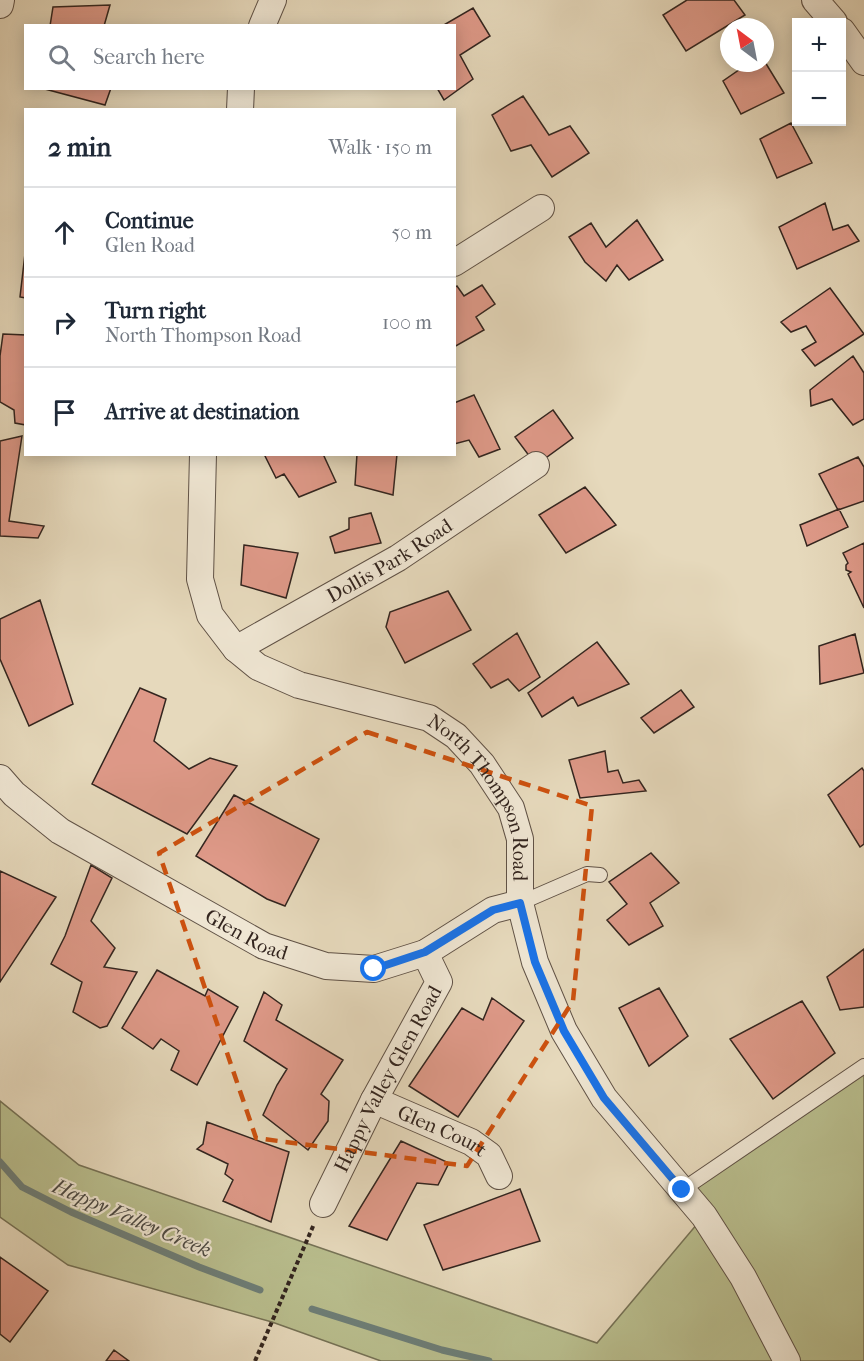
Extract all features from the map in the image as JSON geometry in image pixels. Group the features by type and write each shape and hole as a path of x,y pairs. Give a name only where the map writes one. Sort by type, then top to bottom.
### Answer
{"street":[{"path":"0,5 1,0"},
{"path":"263,24 273,0"},
{"path":"815,0 831,18"},
{"path":"846,37 864,62"},
{"path":"240,108 242,90"},
{"path":"456,262 541,208"},
{"name":"North Thompson Road","path":"203,456 200,579 210,615 236,649 258,667 299,685 429,718 456,736 482,764 511,808 520,839 520,903 535,962 564,1031 604,1098 704,1216 743,1277 787,1361"},
{"name":"Dollis Park Road","path":"236,649 398,558 536,465"},
{"name":"Glen Road","path":"0,778 15,794 60,831 264,946 326,966 374,969 425,952 493,910 520,903"},
{"name":"Happy Valley Glen Road","path":"322,1204 374,1100 439,982 425,952"},
{"name":"Glen Court","path":"374,1100 471,1143 489,1155 499,1176"}],"lane":[{"path":"520,903 587,874 600,875"},
{"path":"682,1190 864,1066"}],"path":[{"path":"255,1361 322,1204"}],"highlighted area":[{"path":"367,732 592,806 573,1001 467,1166 256,1138 159,853"}],"green space":[{"path":"864,1066 864,1361 381,1361 272,1322 68,1265 0,1217 0,1101 79,1165 597,1343 703,1217 682,1190"}],"building":[{"path":"687,0 734,0 745,15 740,18 720,18 720,30 686,51 663,15"},
{"path":"110,5 105,24 50,24 53,7"},
{"path":"473,8 490,36 460,55 473,79 444,100 438,90 456,90 456,24 445,24"},
{"path":"736,72 771,72 784,93 741,114 723,81"},
{"path":"49,90 110,90 105,105"},
{"path":"523,96 549,135 570,126 589,153 552,177 531,145 511,151 492,115"},
{"path":"791,123 812,163 777,178 760,139"},
{"path":"825,203 833,230 848,225 859,241 797,269 779,227"},
{"path":"637,220 663,260 629,280 617,265 606,281 585,262 569,237 591,223 606,247"},
{"path":"24,262 24,298 20,297"},
{"path":"482,285 495,304 476,317 484,330 456,346 456,287 464,296"},
{"path":"830,288 864,334 815,366 802,350 816,342 806,326 791,332 781,322"},
{"path":"3,334 24,335 24,425 15,423 14,410 0,402 0,356"},
{"path":"853,356 864,373 864,419 853,425 832,399 811,406 810,390"},
{"path":"474,395 500,449 479,457 469,440 456,443 456,402"},
{"path":"553,410 573,438 536,465 515,437"},
{"path":"22,436 9,521 44,526 38,538 0,536 0,441"},
{"path":"265,456 324,456 336,482 299,497 284,474 276,478"},
{"path":"357,456 397,456 393,495 355,485"},
{"path":"858,457 864,467 864,501 838,510 819,474"},
{"path":"585,487 616,525 566,553 539,515"},
{"path":"839,509 848,527 807,546 800,525"},
{"path":"371,513 381,543 335,553 330,537 349,529 349,518"},
{"path":"864,543 864,608 848,574 851,572 846,570 848,563 843,553"},
{"path":"244,545 298,553 286,598 241,585"},
{"path":"448,591 471,630 405,663 386,627 390,612"},
{"path":"40,600 73,704 29,726 0,659 0,619"},
{"path":"517,633 540,677 519,691 508,679 491,688 473,664"},
{"path":"855,634 864,673 820,684 819,646"},
{"path":"597,642 629,684 578,706 573,697 542,717 528,693"},
{"path":"140,688 166,699 154,741 189,769 210,758 237,766 187,834 92,784"},
{"path":"681,690 694,707 654,733 641,718"},
{"path":"605,751 608,772 618,770 623,783 639,780 646,791 580,798 569,760"},
{"path":"862,768 864,771 864,844 860,847 828,795"},
{"path":"234,795 319,839 285,906 267,899 196,856"},
{"path":"651,853 679,883 650,903 663,926 629,945 607,920 627,904 609,882"},
{"path":"91,865 112,878 91,921 115,948 104,967 137,972 107,1026 100,1028 73,1012 82,982 51,964 65,936"},
{"path":"0,871 56,897 0,982"},
{"path":"864,949 864,1007 840,1010 827,977"},
{"path":"157,970 205,996 208,989 238,1007 197,1085 171,1070 179,1051 161,1039 153,1049 122,1028"},
{"path":"659,988 688,1036 649,1066 619,1008"},
{"path":"264,992 282,1005 276,1020 343,1060 321,1094 329,1101 328,1121 308,1150 263,1115 287,1069 244,1041"},
{"path":"492,998 524,1021 458,1117 409,1086 462,1008 483,1020"},
{"path":"802,1001 835,1053 773,1099 730,1039"},
{"path":"207,1122 289,1152 271,1222 223,1201 233,1180 225,1174 228,1164 197,1149 203,1144"},
{"path":"401,1141 449,1163 438,1185 417,1183 387,1240 349,1226"},
{"path":"520,1189 540,1241 443,1270 424,1225"},
{"path":"0,1257 48,1291 10,1342 0,1334"},
{"path":"114,1350 129,1361 106,1361"}],"waterway":[{"name":"Happy Valley Creek","path":"0,1162 22,1187 71,1212 199,1267 260,1290"},
{"name":"Happy Valley Creek","path":"312,1309 442,1350 489,1361"}],"route":[{"path":"374,969 425,952 493,910 520,903 535,962 564,1031 604,1098 682,1190"}]}
